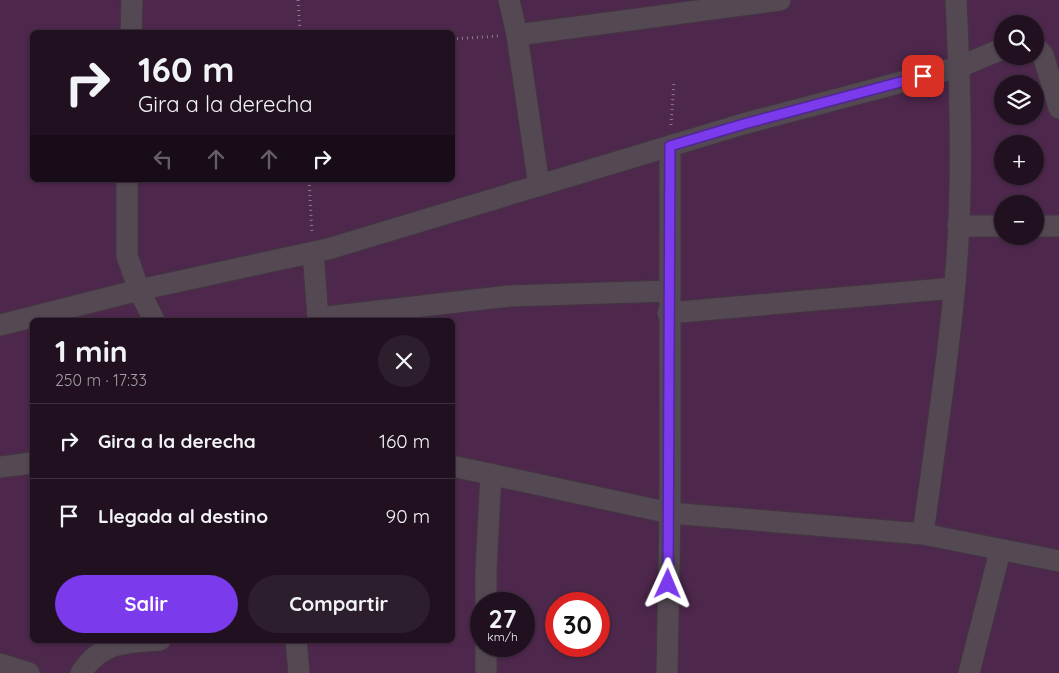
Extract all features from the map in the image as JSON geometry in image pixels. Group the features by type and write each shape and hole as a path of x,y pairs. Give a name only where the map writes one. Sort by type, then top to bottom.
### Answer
{"street":[{"path":"131,30 132,0"},
{"path":"509,0 539,186"},
{"path":"516,35 780,0"},
{"path":"923,534 954,288 958,226 959,67 956,0"},
{"path":"0,325 139,290 313,252 744,124 959,67 994,52"},
{"path":"1044,61 1059,108"},
{"path":"666,673 670,513 668,313 670,146"},
{"path":"127,182 128,256 139,290 153,318"},
{"path":"958,226 994,226"},
{"path":"1044,226 1059,226"},
{"path":"313,252 318,318 509,296 669,291"},
{"path":"668,313 954,288"},
{"path":"0,467 30,463"},
{"path":"455,467 670,513 923,534 1059,562"},
{"path":"486,592 492,474"},
{"path":"969,673 1000,550"},
{"path":"81,673 89,660 102,649 120,643"},
{"path":"296,643 299,673"},
{"path":"486,657 486,673"},
{"path":"0,664 29,673"}],"path":[{"path":"298,0 300,30"},
{"path":"455,39 516,35"},
{"path":"670,146 674,81"},
{"path":"309,182 313,252"}],"shaded area":[{"path":"0,0 1059,0 1059,673 0,673"}],"route":[{"path":"668,584 670,513 668,313 670,146 923,76"}]}
